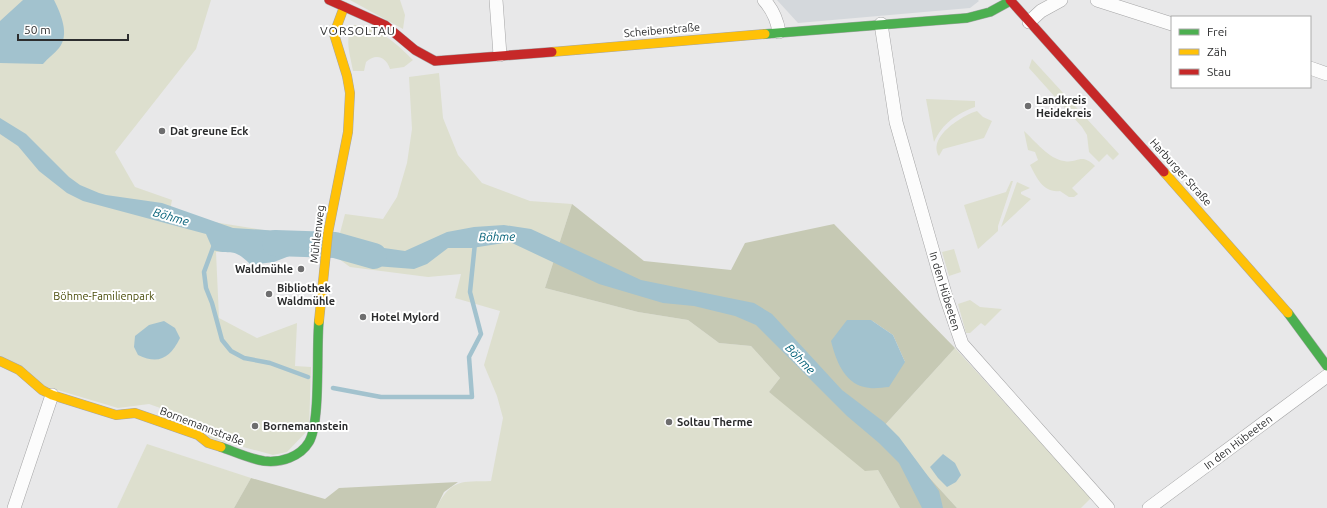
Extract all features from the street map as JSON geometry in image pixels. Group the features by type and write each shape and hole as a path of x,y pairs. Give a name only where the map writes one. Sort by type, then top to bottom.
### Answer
{"street":[{"name":"Scheibenstraße","path":"331,0 385,25 420,53 435,62 500,55 981,16 994,11 1010,0"},
{"path":"496,0 500,55"},
{"path":"764,0 771,8 777,20 779,32"},
{"name":"Harburger Straße","path":"1010,0 1256,274 1284,308 1327,366"},
{"path":"1029,22 1041,11 1061,0"},
{"path":"1097,0 1171,24"},
{"name":"Mühlenweg","path":"264,461 282,461 293,457 309,442 315,425 318,333 327,256 328,233 334,196 345,155 350,109 350,93 347,76 335,41 336,25 344,7"},
{"name":"In den Hübeeten","path":"881,24 896,122 946,297 962,344 1108,508"},
{"path":"1311,68 1327,74"},
{"name":"Bornemannstraße","path":"0,362 18,370 42,390 52,395 116,415 135,413 198,435 208,443 264,461"},
{"name":"In den Hübeeten","path":"1149,508 1322,380"},
{"path":"14,508 52,395"}],"shaded area":[{"path":"777,0 979,1 970,8 798,23"}],"green space":[{"name":"Böhme-Familienpark","path":"0,0 211,0 196,49 115,152 135,187 172,200 169,215 295,235 340,233 345,214 383,219 397,197 407,163 412,129 409,77 439,73 443,118 458,155 482,183 530,201 572,204 545,288 638,312 688,320 719,343 751,346 780,378 769,392 878,470 900,508 436,508 447,491 458,484 472,481 491,481 503,418 497,396 484,365 500,311 455,298 461,274 428,277 350,267 339,259 310,253 277,250 216,252 219,318 257,338 297,323 295,366 311,367 309,429 287,452 273,455 210,438 194,420 149,404 118,408 44,386 0,356"},
{"path":"350,0 400,0 405,15 403,29"},
{"path":"354,25 371,28 379,32 401,48 413,60 404,67 390,69 383,59 377,57 366,62 364,71 353,71 348,41"},
{"path":"1032,59 1119,154 1113,160 1107,154 1099,162 1089,152 1087,135 1082,127 1029,68"},
{"path":"926,99 975,101 975,107 956,116 946,124 934,142"},
{"path":"977,111 983,117 992,121 984,138 943,149 939,156 937,149 938,142 942,134 963,117"},
{"path":"1024,131 1042,149 1058,160 1069,162 1082,159 1095,166 1072,188 1078,194 1074,197 1069,197 1060,191 1049,190 1041,184 1030,165 1038,160 1035,152 1028,150"},
{"path":"1011,181 1013,181 998,226 998,231 978,249 964,205 1006,192"},
{"path":"1017,182 1030,188 1021,192 1021,194 1031,199 1001,227"},
{"path":"572,204 644,261 731,270 745,243 834,224 955,348 883,427 957,508 900,508 878,470 865,471 769,392 780,378 751,346 719,343 688,320 638,312 545,288","holes":["871,320 893,335 905,362"]},
{"path":"954,249 961,272 949,276 942,252"},
{"path":"970,300 980,307 1002,309 985,326 981,323 970,333 966,333 958,304"},
{"path":"955,348 1091,498 1081,508 957,508 883,427"},
{"path":"147,444 251,478 234,508 117,508"},
{"path":"251,478 325,499 339,488 458,482 444,492 436,508 234,508"}],"water":[{"path":"23,0 54,0 63,24 64,37 62,43 43,64 0,63 0,21"},
{"path":"0,118 26,134 69,177 80,185 106,195 162,203 233,228 310,233 310,254 292,255 274,262 251,265 236,253 213,250 206,234 83,201 67,193 39,171 18,146 0,134"},
{"path":"504,225 531,229 641,280 754,303 772,314 842,390 884,422 899,437 939,491 943,508 922,508 899,463 879,443 847,416 756,325 735,316 694,306 663,303 599,284 510,242 472,248 448,248 427,264 414,269 375,266 339,256 340,239 363,245 405,251 447,232 474,227"},
{"path":"847,320 871,320 893,335 905,362 889,387 872,388 861,386 848,378 843,371 831,341"},
{"path":"164,321 175,328 180,338 176,345 168,355 163,358 152,359 138,355 134,347 135,336 149,325"},
{"path":"943,454 955,463 961,475 956,482 947,487 930,467"}],"waterway":[{"name":"Böhme","path":"275,243 335,245 374,256"},
{"path":"333,388 381,397 472,397 469,357 481,334 470,292 475,243"},
{"path":"214,245 204,272 206,288 212,303 222,340 231,351 244,358 270,363 308,377"}],"traffic: fast":[{"path":"765,34 967,18 990,12 1010,1"},
{"path":"1288,313 1327,366"},
{"path":"221,447 253,459 277,461 290,458 301,452 309,442 313,432 317,402 319,321"}],"traffic: slow":[{"path":"319,321 328,233 348,132 350,93 347,76 334,34 344,7"},
{"path":"552,52 765,34"},
{"path":"1164,172 1288,313"},
{"path":"0,361 19,370 42,390 52,395 116,415 135,413 198,435 208,443 221,447"}],"traffic: jam":[{"path":"329,0 385,25 415,50 435,61 552,52"},
{"path":"1010,0 1164,172"}],"place":[{"name":"Landkreis Heidekreis","path":"1028,106"},
{"name":"Dat greune Eck","path":"162,131"},
{"name":"Waldmühle","path":"301,269"},
{"name":"Bibliothek Waldmühle","path":"269,294"},
{"name":"Hotel Mylord","path":"363,317"},
{"name":"Soltau Therme","path":"669,422"},
{"name":"Bornemannstein","path":"255,426"}],"district":[{"name":"VORSOLTAU","path":"358,31"}]}
